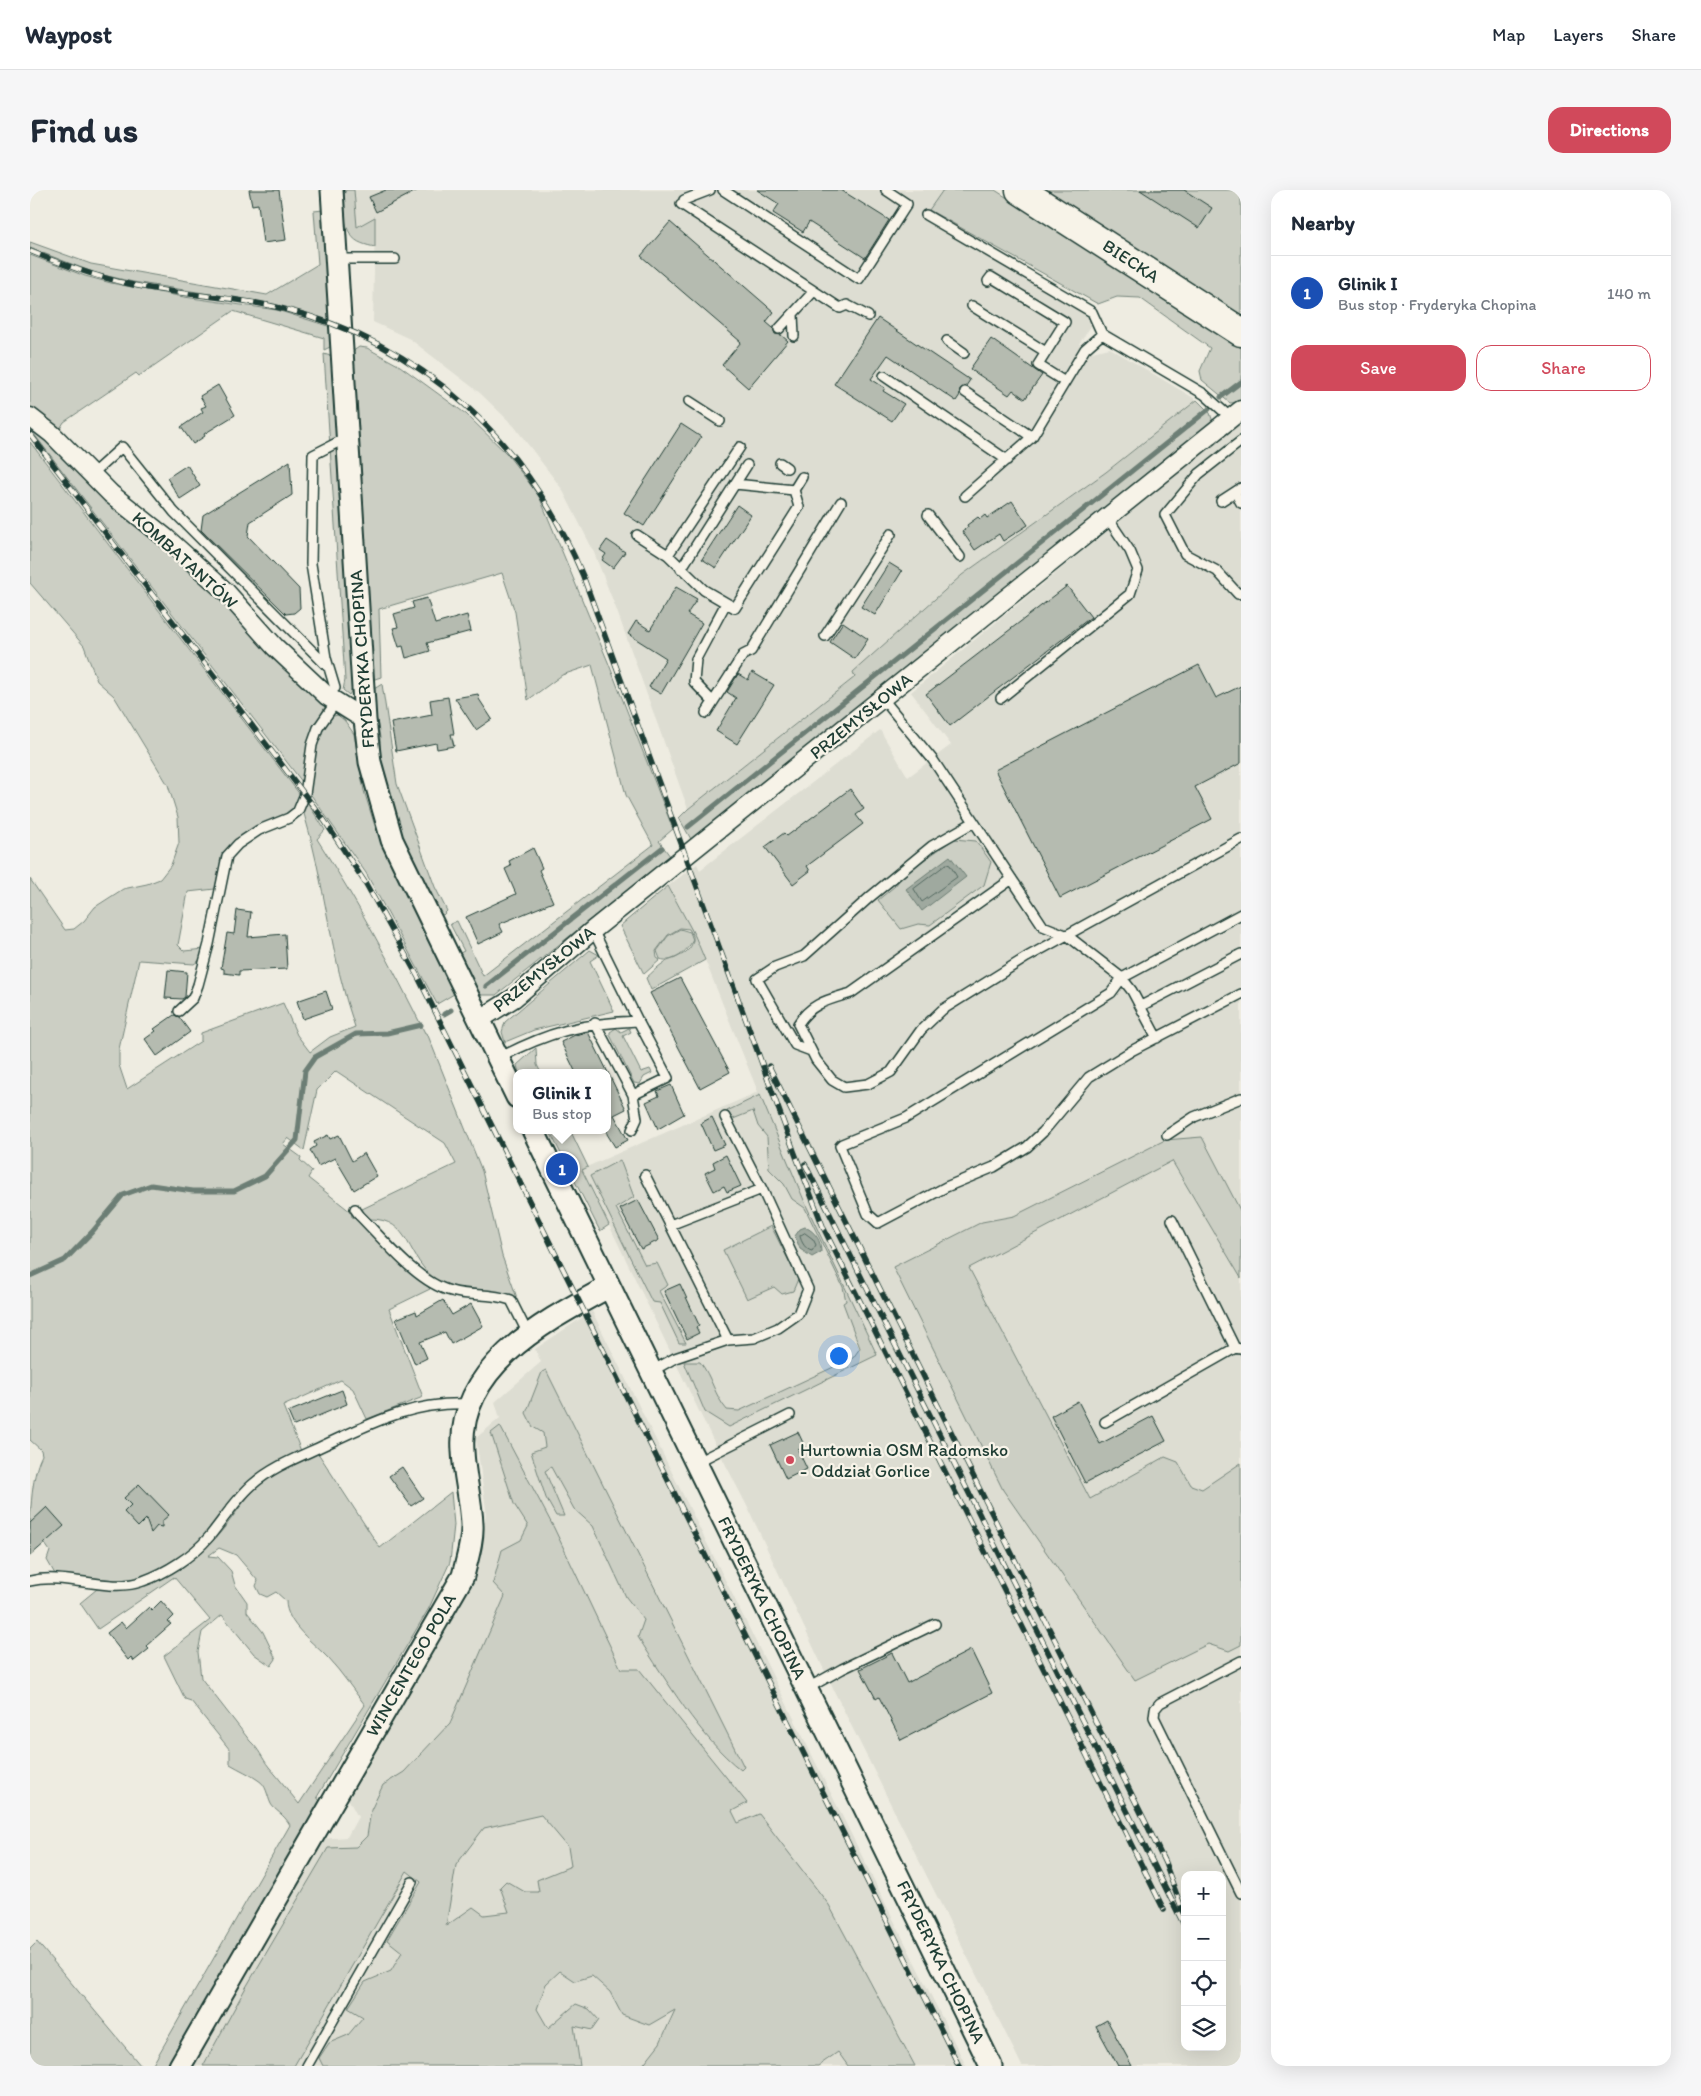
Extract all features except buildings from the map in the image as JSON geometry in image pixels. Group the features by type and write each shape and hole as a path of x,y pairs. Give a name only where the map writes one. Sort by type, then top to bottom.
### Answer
{"main road":[{"name":"BIECKA","path":"1020,190 1241,332"}],"street":[{"name":"FRYDERYKA CHOPINA","path":"332,190 365,720 370,762 392,840 513,1089"},
{"name":"PRZEMYSŁOWA","path":"479,1020 514,998 593,930 1236,414"},
{"name":"KOMBATANTÓW","path":"30,417 52,434 91,475 226,592 274,647 327,696 336,695 365,720"},
{"name":"FRYDERYKA CHOPINA","path":"535,1134 608,1287 991,2066"},
{"name":"WINCENTEGO POLA","path":"180,2066 463,1576 470,1546 472,1525 462,1449 464,1427 470,1404 479,1383 494,1366 529,1335 608,1287"}],"lane":[{"path":"710,190 683,202 840,308 847,305 868,316"},
{"path":"723,190 860,279 908,204 886,190"},
{"path":"926,215 1092,312 1102,334 1236,414"},
{"path":"336,259 396,259"},
{"path":"988,281 991,277 1065,322 1038,364 1065,382"},
{"path":"779,329 814,291"},
{"path":"972,306 1046,352"},
{"path":"793,314 794,336"},
{"path":"965,496 1032,437 1085,349 1102,334"},
{"path":"947,341 964,353"},
{"path":"884,376 1007,460"},
{"path":"966,392 1032,437"},
{"path":"689,401 720,420"},
{"path":"179,1011 193,998 198,985 209,944 227,856 238,844 259,830 289,818 298,811 305,794 315,736 336,695 329,668 312,564 313,455 348,436"},
{"path":"1241,441 1199,474 1165,515 1184,554 1217,571 1238,594 1241,593"},
{"path":"91,475 122,447 174,512 329,668"},
{"path":"668,555 740,447"},
{"path":"680,569 748,465"},
{"path":"794,490 802,478"},
{"path":"735,484 794,490"},
{"path":"637,535 668,555 680,569 704,590 735,608 799,507 794,490"},
{"path":"1221,501 1238,490 1241,503"},
{"path":"706,713 743,655 751,651 841,502"},
{"path":"928,515 960,557"},
{"path":"1001,698 1130,594 1138,570 1130,551 1107,518"},
{"path":"825,636 891,534"},
{"path":"713,702 694,682 696,659 726,603"},
{"path":"883,699 933,760 1043,926 1068,936 1122,978 1141,1006 1157,1038"},
{"path":"810,1051 795,1045 757,979 775,967 804,956 870,897 932,846 974,822"},
{"path":"1012,879 851,993 806,1011 798,1024 810,1051 832,1080 844,1087 868,1084 891,1072 921,1030 942,1010 1027,957 1241,839"},
{"path":"1241,914 1122,978 1111,993 906,1118 840,1146 868,1214 878,1223 946,1187 994,1167 1027,1147 1043,1132 1089,1077 1157,1038 1241,994"},
{"path":"593,930 668,1078 633,1095"},
{"path":"1141,1006 1241,954"},
{"path":"498,1058 536,1040 595,1023 638,1021"},
{"path":"595,1023 633,1095 637,1119 632,1130"},
{"path":"1166,1136 1194,1117 1241,1098"},
{"path":"651,1372 675,1358 728,1340 754,1338 778,1328 798,1314 808,1289 762,1189 725,1117"},
{"path":"645,1175 728,1340"},
{"path":"670,1225 762,1189"},
{"path":"356,1209 360,1216 425,1279 451,1292 495,1294 511,1300 529,1335"},
{"path":"1105,1422 1238,1349 1172,1220"},
{"path":"30,1581 59,1577 121,1585 142,1582 172,1567 207,1540 252,1485 275,1468 396,1412 430,1404 470,1404"},
{"path":"695,1463 790,1415"},
{"path":"806,1689 842,1669 935,1624"},
{"path":"1241,1661 1160,1703 1155,1710 1154,1717 1241,1893"},
{"path":"307,2066 412,1882"}],"shaded area":[{"path":"346,190 354,190 357,227 375,217 375,247 358,242 349,231 343,206"},
{"path":"354,190 943,190 925,218 1090,316 1093,323 1079,344 1092,352 1110,348 1197,400 1106,472 962,575 854,672 855,677 688,809 617,611 593,550 562,489 514,426 480,393 410,339 373,322 375,218 356,227"},
{"path":"943,190 995,190 1241,348 1241,402 1230,403 1202,380 1200,371 1210,348 1140,298 1117,297 1098,304 929,210"},
{"path":"1044,190 1241,190 1241,318"},
{"path":"323,210 332,321 268,303 133,282 95,273 30,248 30,242 91,264 267,295 318,264 314,211"},
{"path":"30,255 85,276 111,283 184,297 277,310 331,327 334,345 324,350 324,338 233,311 139,376 136,373 64,422 58,432 30,408"},
{"path":"359,347 367,348 400,366 466,414 507,454 539,496 608,662 673,829 659,841 670,856 496,995 482,995 474,987 460,953 464,951 450,924 457,921 483,976 653,845 626,795 592,665 562,675 528,700 515,612 502,573 379,609 381,677 375,679 372,677 352,352"},
{"path":"324,354 334,357 354,686 349,695 343,690 345,680"},
{"path":"1197,400 1210,413 1213,422 692,841 679,818 688,809 855,677 853,672 962,575 1106,472"},
{"path":"1241,421 1241,2066 1022,2066 835,1693 747,1506 713,1440 582,1169 758,1092 697,940 668,886 697,864 700,870 880,730 908,777 951,745 911,692"},
{"path":"30,424 191,570 296,679 326,705 311,734 303,783 30,429"},
{"path":"30,442 301,796 293,810 287,815 259,826 240,841 221,866 215,889 188,892 178,945 184,951 205,949 203,958 194,964 139,960 119,1049 119,1065 127,1089 201,1041 201,1033 283,1003 297,1035 310,1052 330,1037 355,1027 339,973 317,864 303,810 307,802 325,830 317,839 360,910 425,1033 427,1033 482,1171 502,1256 516,1295 516,1297 496,1292 455,1287 437,1280 419,1262 408,1242 393,1225 369,1219 360,1210 456,1164 445,1143 336,1071 317,1090 304,1150 288,1138 283,1144 301,1157 300,1160 312,1171 308,1178 351,1212 352,1217 357,1217 430,1289 389,1309 423,1397 367,1419 353,1389 341,1380 283,1406 301,1451 251,1479 198,1545 156,1572 124,1581 55,1574 47,1560 50,1551 43,1541 30,1550 33,1488 42,1455 41,1450 30,1440 30,879 65,930 74,929 84,921 95,907 123,889 160,879 171,865 179,843 178,817 168,785 114,696 97,681 84,646 30,583"},
{"path":"382,684 397,784 435,887 447,911 443,915 436,908 417,871 383,777 380,765 380,738 374,708 374,689"},
{"path":"338,715 354,734 364,791 375,826 454,994 437,1004 366,873 309,792 315,747 319,735 323,725 330,718"},
{"path":"954,839 976,841 991,862 984,885 930,925 918,924 901,929 878,900 895,886 904,874"},
{"path":"668,886 695,936 705,960 651,990 646,978 665,962 684,954 691,947 693,936 689,929 680,928 668,935 656,951 657,958 660,960 644,974 620,926"},
{"path":"680,929 690,932 693,940 680,956 670,960 660,959 657,951 668,936"},
{"path":"590,950 599,955 590,961 614,1011 534,1030 505,1042 502,1032 505,1022"},
{"path":"616,1028 621,1032 629,1028 631,1032 623,1036 641,1072 650,1069 652,1073 644,1077 640,1084 634,1083 610,1035 610,1032"},
{"path":"536,1048 539,1069 518,1069 517,1065"},
{"path":"760,1095 806,1205 877,1355 729,1427 705,1412 684,1362 700,1362 727,1410 739,1411 853,1358 860,1348 843,1303 846,1301 843,1287 805,1208 792,1199 784,1184 769,1169 767,1137 758,1126 753,1111 733,1119 727,1111"},
{"path":"551,1134 572,1134 588,1167 582,1170 609,1225 600,1231"},
{"path":"1202,1137 1241,1212 1241,1278 1172,1161 969,1268 1090,1499 1165,1457 1178,1462 1191,1485 1202,1489 1241,1463 1241,1645 1229,1651 1208,1644 1135,1680 1003,1490 893,1267 982,1222 1014,1216 1165,1140"},
{"path":"620,1160 634,1197 616,1208 645,1265 657,1263 668,1285 659,1291 686,1343 679,1343 660,1303 652,1302 590,1176"},
{"path":"771,1226 798,1279 793,1291 782,1294 774,1287 747,1299 723,1250"},
{"path":"592,1311 966,2066 192,2066 321,1839 347,1837 358,1817 345,1793 457,1610 484,1531 486,1509 476,1438 500,1418 495,1402 541,1362 535,1349"},
{"path":"546,1370 744,1767 741,1770 726,1757 698,1725 672,1690 638,1637 644,1620 626,1597 593,1526 574,1509 551,1467 545,1471 564,1516 556,1516 546,1498 531,1452 545,1447 543,1433 533,1427 526,1413 542,1372"},
{"path":"500,1426 554,1528 621,1669 639,1669 747,1803 732,1811 738,1823 759,1814 829,1905 915,2066 848,2066 838,2052 818,2066 642,2066 660,2043 675,2010 649,2025 622,2015 610,1992 592,1976 575,1981 560,1971 546,1984 537,2009 548,2028 576,2004 589,2009 599,2020 592,2030 574,2026 580,2066 323,2066 319,2058 329,2043 348,2035 363,2017 348,2008 365,1982 391,1971 402,1952 387,1940 421,1882 407,1871 294,2066 203,2066 245,1989 328,1848 356,1847 367,1836 371,1810 383,1785 404,1772 450,1723 505,1596 493,1583 502,1550 521,1540 528,1526 514,1504 491,1433","holes":["541,1815 568,1847 571,1866 537,1880 539,1892 525,1892 506,1881 500,1887 509,1912 484,1915 473,1907 446,1926 456,1865 484,1828"]},
{"path":"318,1453 380,1548 451,1492 454,1525 450,1562 429,1608 317,1797 322,1804 172,2066 152,2066 290,1825 272,1806 261,1782 230,1764 230,1750 191,1701 185,1699 164,1656 210,1620 174,1577 98,1629 80,1603 97,1589 132,1587 165,1576 180,1568 208,1546 249,1495 267,1479","holes":["219,1548 236,1555 258,1581 256,1586 260,1594 267,1597 276,1592 286,1601 291,1618 302,1633 334,1664 365,1705 299,1804 201,1678 198,1652 202,1632 222,1615 254,1654 271,1666 276,1659 263,1632 247,1612 247,1602 235,1585 231,1571 218,1557 208,1556"]},
{"path":"37,1942 141,2066 30,2066 30,1949"}],"water":[{"path":"950,856 966,877 922,911 906,889"},
{"path":"805,1227 815,1234 820,1244 821,1252 812,1257 800,1249 795,1236 800,1229"}],"waterway":[{"path":"1221,397 1241,382"},
{"path":"688,827 1209,409"},
{"path":"486,986 662,848"},
{"path":"444,1014 451,1010"},
{"path":"30,1276 65,1260 92,1232 123,1195 151,1185 193,1191 234,1191 265,1176 297,1140 305,1071 315,1057 356,1034 387,1033 421,1025"}],"railway":[{"path":"30,251 59,263 118,282 165,291 248,301 280,308 332,324 380,345 424,372 464,404 500,441 532,482 560,527 583,576 824,1229 1164,1910"},
{"path":"30,434 324,820 366,884 418,977 959,2066"},
{"path":"769,1066 1147,1825 1165,1863 1185,1916"},
{"path":"805,1164 1181,1919"}],"place":[{"name":"Glinik I","path":"562,1169"},
{"name":"Hurtownia OSM Radomsko - Oddział Gorlice","path":"790,1460"}]}
